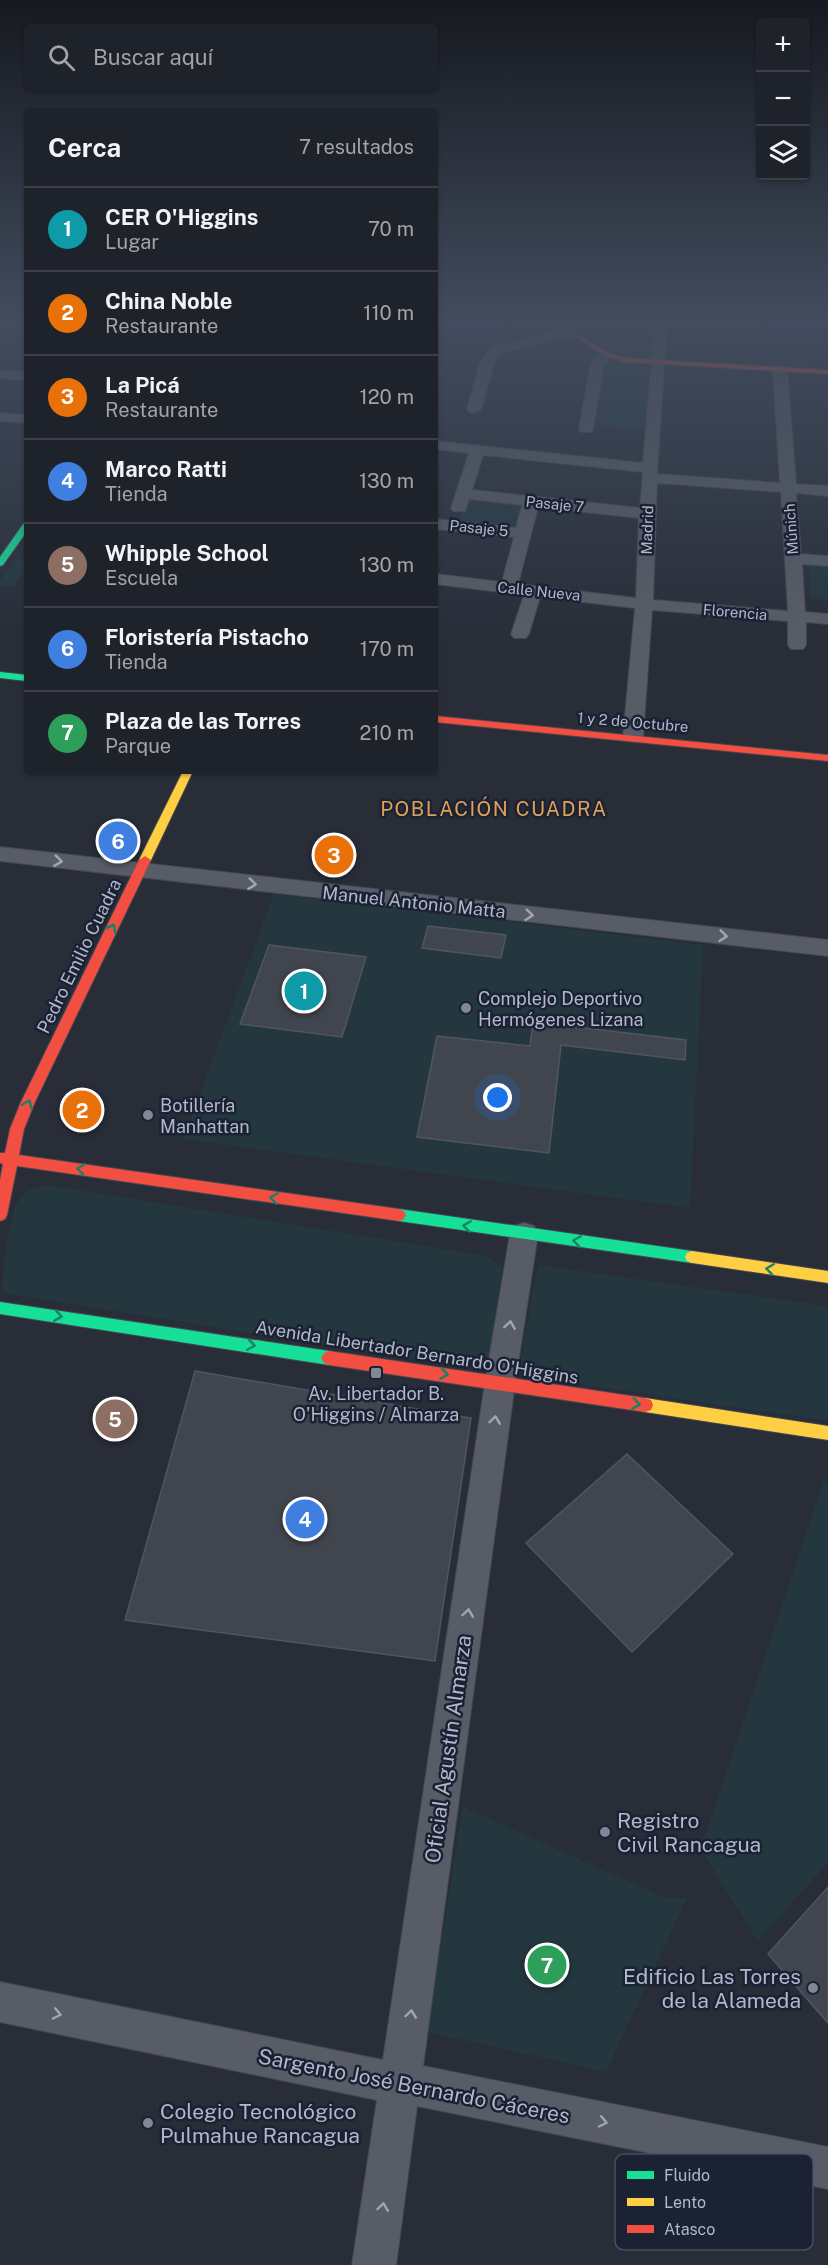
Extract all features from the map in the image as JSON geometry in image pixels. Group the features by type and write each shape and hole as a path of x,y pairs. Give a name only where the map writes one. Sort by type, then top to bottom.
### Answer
{"street":[{"name":"Madrid","path":"633,737 645,589 647,514 653,428"},
{"name":"Múnich","path":"784,428 798,617 797,645"},
{"path":"438,445 650,473 788,488 828,490"},
{"path":"453,526 477,450"},
{"name":"Pasaje 7","path":"463,494 647,514"},
{"path":"509,588 531,502"},
{"name":"Pasaje 5","path":"438,524 522,533"},
{"path":"2,557 24,531"},
{"path":"793,558 828,561"},
{"name":"Calle Nueva","path":"438,579 643,603"},
{"path":"520,634 534,591"},
{"name":"Florencia","path":"643,603 828,619"},
{"path":"0,675 24,678"},
{"name":"1 y 2 de Octubre","path":"438,719 828,758"},
{"name":"Pedro Emilio Cuadra","path":"0,1215 6,1159 28,1102 187,774"},
{"name":"Manuel Antonio Matta","path":"0,854 828,948"},
{"path":"6,1159 828,1277"},
{"name":"Oficial Agustín Almarza","path":"374,2265 500,1383 525,1234"},
{"name":"Avenida Libertador Bernardo O'Higgins","path":"0,1308 828,1433"},
{"name":"Sargento José Bernardo Cáceres","path":"0,2002 360,2077 401,2082 758,2154"},
{"name":"Sargento José Bernardo Cáceres","path":"813,2165 828,2168"}],"shaded area":[{"path":"468,497 524,503 515,529 458,523"},
{"path":"17,557 24,561 24,572 14,586 0,586 0,581"},
{"path":"809,566 828,567 828,600 811,599"},
{"name":"Complejo Deportivo Hermógenes Lizana","path":"274,894 703,945 690,1208 183,1139"},
{"path":"48,1185 487,1256 502,1268 490,1357 485,1364 475,1369 3,1293 6,1248 14,1210 23,1195 30,1190"},
{"path":"538,1265 828,1306 828,1421 518,1375"},
{"path":"823,1481 828,1482 828,1863 757,1941 701,1849"},
{"path":"463,1807 666,1898 687,1898 606,2072 427,2032"}],"building":[{"path":"428,926 506,935 501,958 422,948"},
{"path":"269,945 366,957 342,1037 240,1024"},
{"path":"533,1022 686,1040 685,1060 561,1045 549,1153 417,1137 437,1036 530,1046"},
{"path":"195,1371 471,1418 435,1661 125,1620"},
{"path":"627,1454 733,1554 632,1652 526,1543"},
{"name":"Edificio Las Torres de la Alameda","path":"828,1887 828,2023 768,1954"}],"traffic: fast":[{"path":"0,563 24,529"},
{"path":"0,675 24,678"},
{"path":"399,1215 692,1257"},
{"path":"0,1308 329,1358"}],"traffic: slow":[{"path":"145,860 187,774"},
{"path":"692,1257 828,1277"},
{"path":"645,1405 828,1433"}],"traffic: jam":[{"path":"438,719 828,758"},
{"path":"0,1215 17,1129 28,1102 145,860"},
{"path":"0,1158 399,1215"},
{"path":"329,1358 645,1405"}],"place":[{"name":"Floristería Pistacho","path":"118,841"},
{"name":"La Picá","path":"334,855"},
{"name":"CER O'Higgins","path":"304,991"},
{"name":"Complejo Deportivo Hermógenes Lizana","path":"466,1008"},
{"name":"China Noble","path":"82,1110"},
{"name":"Botillería Manhattan","path":"148,1115"},
{"name":"Av. Libertador B. O'Higgins / Almarza","path":"376,1373"},
{"name":"Whipple School","path":"115,1419"},
{"name":"Marco Ratti","path":"305,1519"},
{"name":"Registro Civil Rancagua","path":"605,1832"},
{"name":"Plaza de las Torres","path":"547,1965"},
{"name":"Edificio Las Torres de la Alameda","path":"813,1988"},
{"name":"Colegio Tecnológico Pulmahue Rancagua","path":"148,2123"}],"district":[{"name":"POBLACIÓN CUADRA","path":"494,809"}]}
